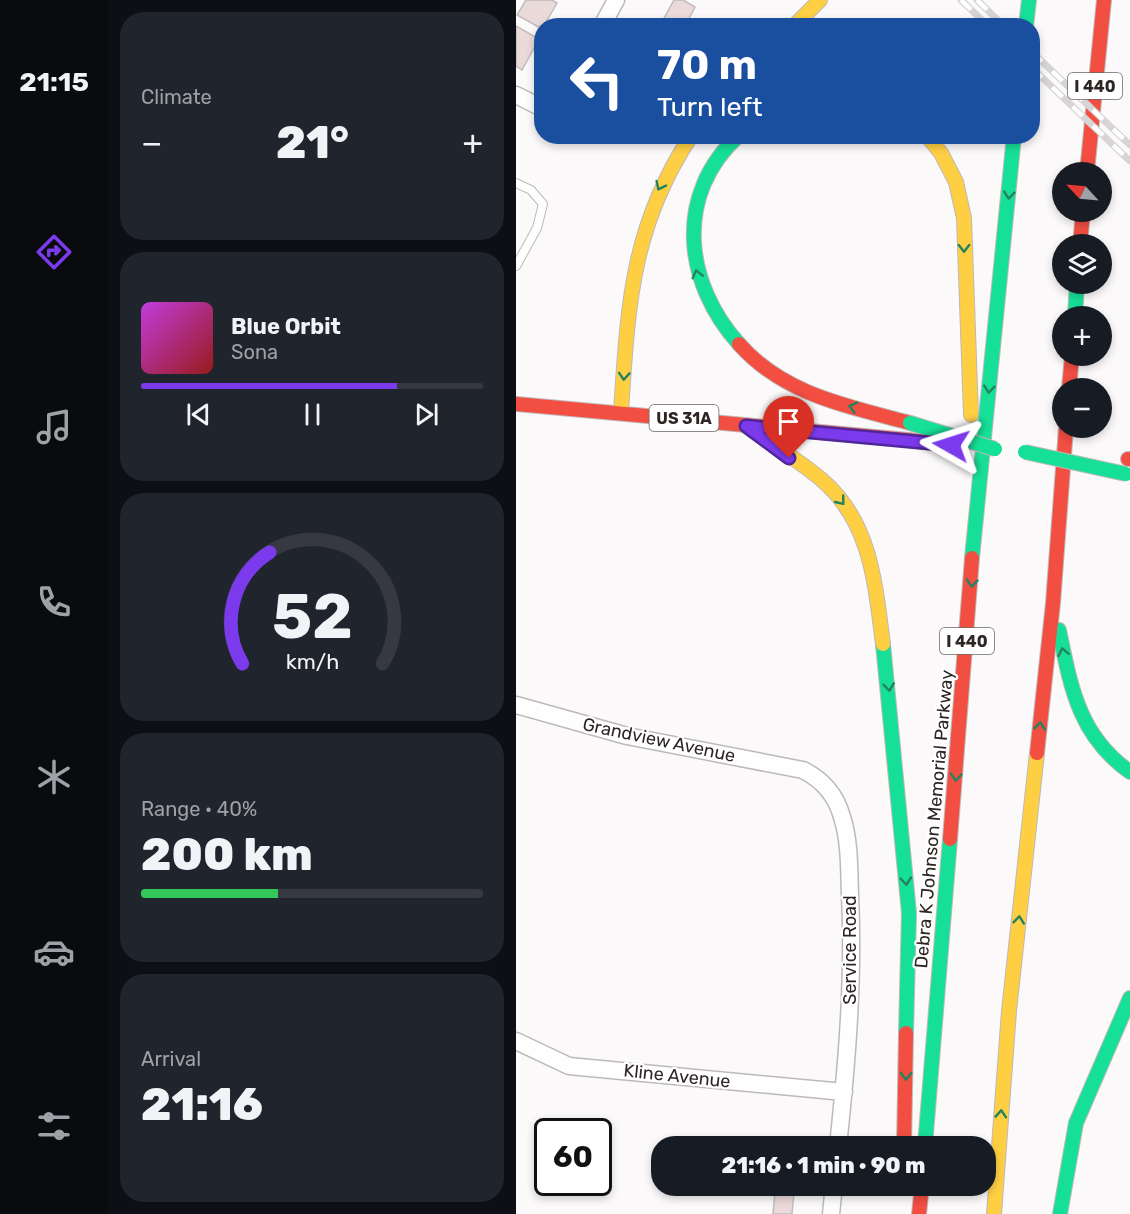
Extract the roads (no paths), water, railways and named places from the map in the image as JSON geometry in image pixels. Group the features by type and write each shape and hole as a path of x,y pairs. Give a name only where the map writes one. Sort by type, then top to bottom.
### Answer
{"main road":[{"path":"802,18 820,0"},
{"path":"1027,18 1029,0"},
{"name":"I 440","path":"1088,162 1104,0"},
{"path":"621,412 629,307 641,236 664,177 685,144"},
{"path":"731,144 710,170 697,199 693,236 695,268 703,297 718,322 745,352 785,381 805,392 1010,451 1128,475"},
{"path":"934,144 941,153 956,182 964,218 964,292 976,511"},
{"name":"Debra K Johnson Memorial Parkway","path":"926,1136 976,511 1013,144"},
{"name":"US 31A","path":"516,404 621,412 1010,451 1129,459"},
{"path":"746,426 821,479 843,501 862,532 874,572 891,709 909,913 904,1136"},
{"path":"994,1214 1009,1011 1053,603 1065,438"},
{"path":"1053,603 1074,701 1084,724 1102,750 1130,772"},
{"path":"1060,1214 1076,1123 1130,998"},
{"path":"906,1196 908,1214"},
{"path":"920,1214 921,1196"}],"street":[{"path":"606,18 616,0"},
{"path":"516,95 534,104"},
{"name":"Grandview Avenue","path":"516,705 627,736 803,770"},
{"name":"Service Road","path":"803,770 819,778 833,796 842,816 847,841 851,941 850,1012 839,1136"},
{"name":"Kline Avenue","path":"516,1041 569,1066 844,1092"},
{"path":"831,1214 833,1196"}],"lane":[{"path":"516,183 531,190 543,204 537,228 516,266"}],"railway":[{"path":"961,0 980,18"},
{"path":"977,0 996,18"},
{"path":"1040,60 1130,145"},
{"path":"1040,76 1130,161"}]}
